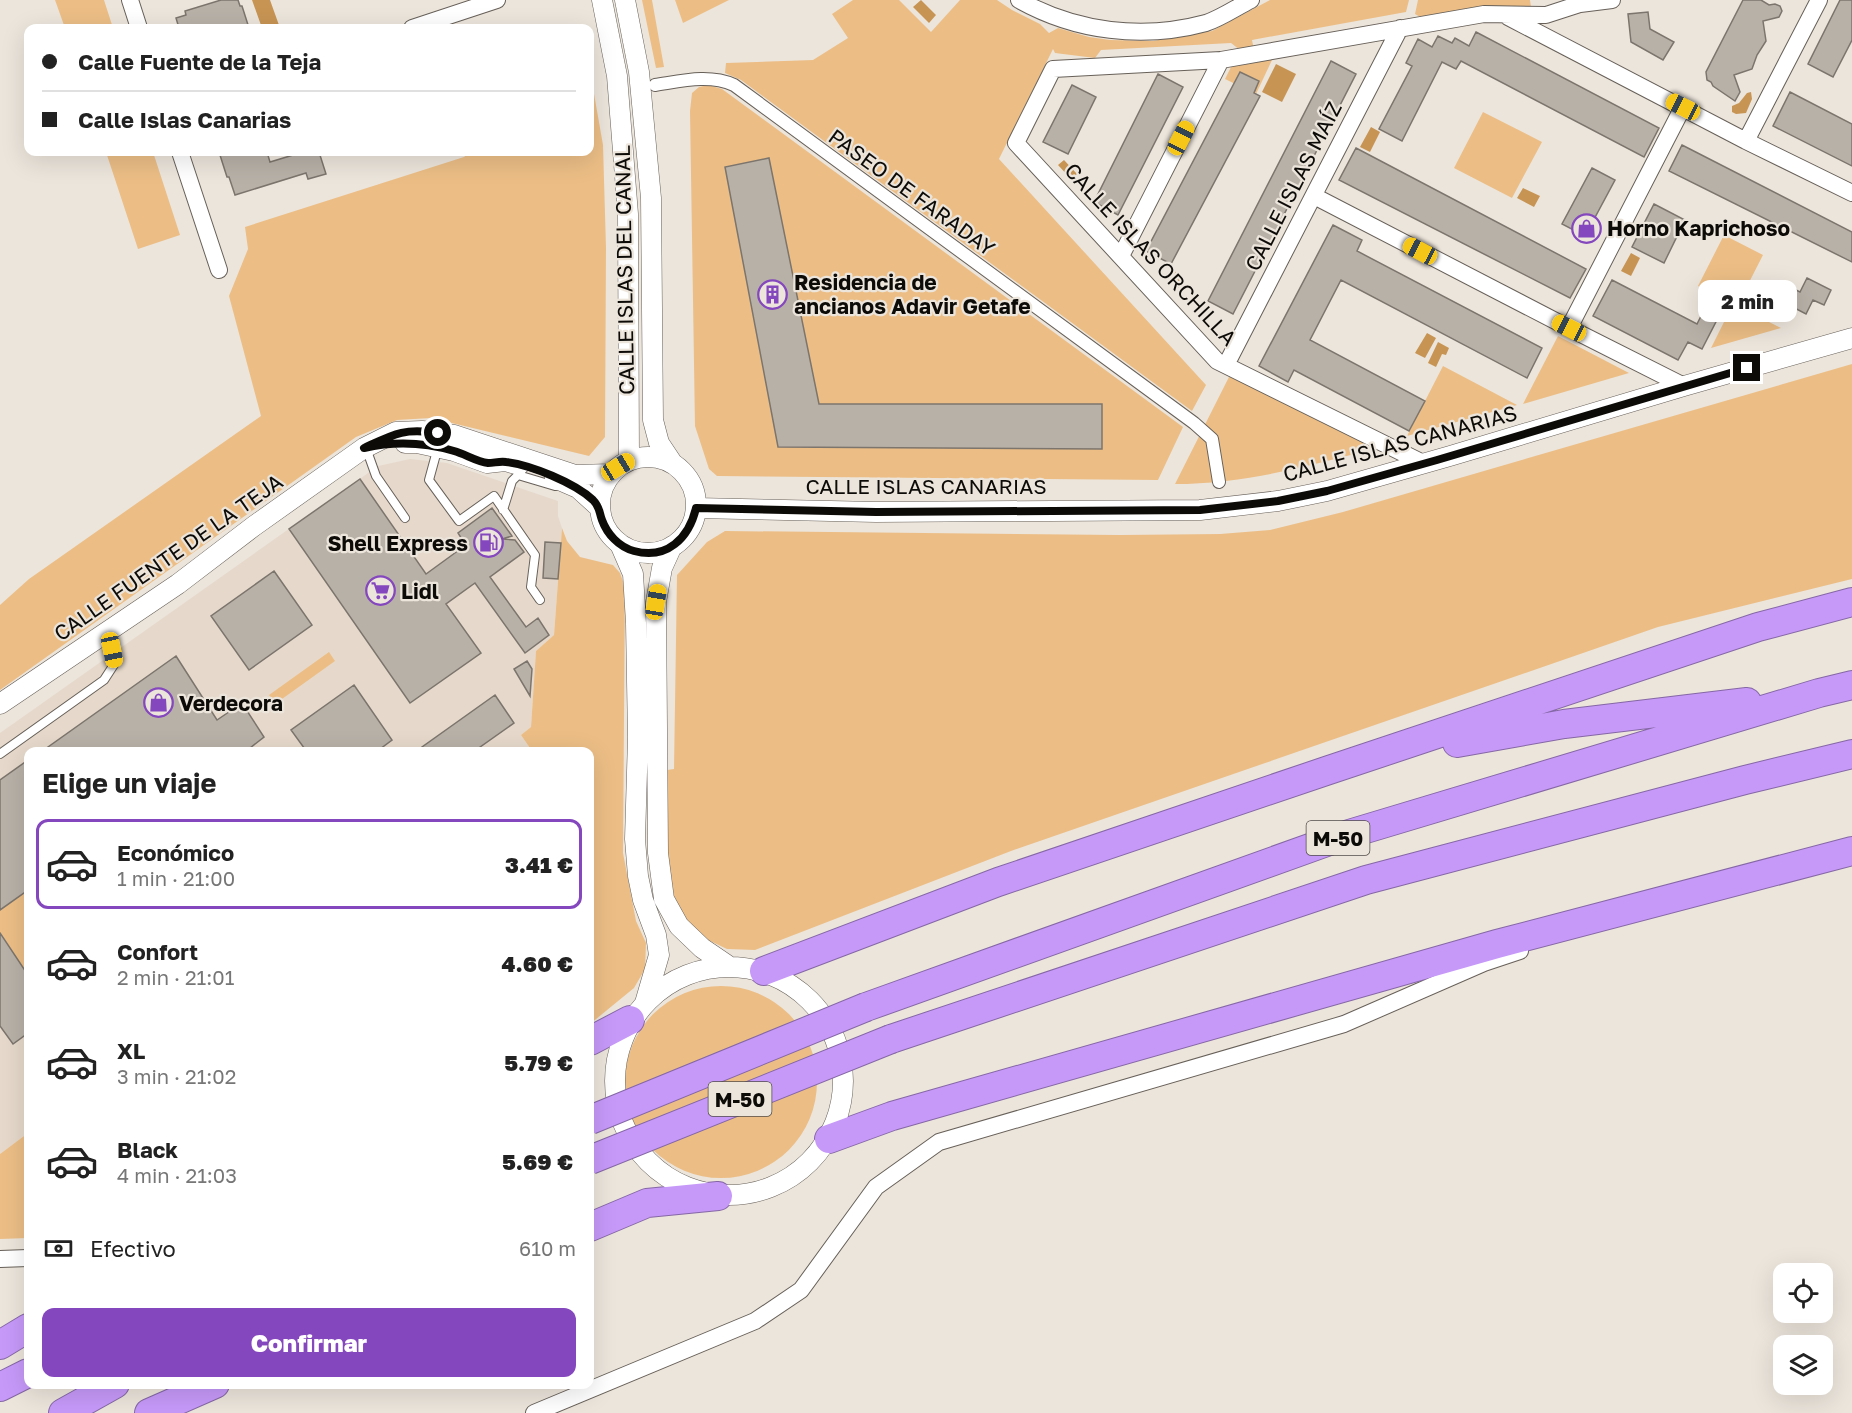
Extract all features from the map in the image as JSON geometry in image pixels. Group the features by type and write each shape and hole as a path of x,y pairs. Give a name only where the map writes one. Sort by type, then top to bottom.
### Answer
{"highway":[{"path":"764,971 998,882 1758,627 1852,602"},
{"name":"M-50","path":"594,1118 866,1007 1349,834 1819,693 1852,686"},
{"path":"1326,771 1397,754 1564,724 1819,693"},
{"name":"M-50","path":"594,1158 891,1039 1366,880 1852,754"},
{"path":"829,1139 892,1116 1601,917 1852,851"},
{"path":"594,1038 637,1011"},
{"path":"594,1225 647,1203 718,1196"},
{"path":"0,1345 24,1330"},
{"path":"0,1387 24,1374"},
{"path":"63,1413 106,1389"},
{"path":"149,1413 203,1389"}],"street":[{"path":"130,0 138,24"},
{"path":"424,24 497,0"},
{"name":"CALLE ISLAS DEL CANAL","path":"602,0 617,76 628,214 629,460"},
{"name":"CALLE ISLAS DEL CANAL","path":"625,0 639,72 651,198 653,420 659,443 673,464"},
{"path":"1019,0 1040,12 1091,27 1111,31 1153,32 1208,22 1251,0"},
{"path":"1121,256 1221,60 1484,14 1546,15 1580,4 1612,0"},
{"path":"1746,141 1819,0"},
{"path":"1505,16 1746,141 1852,193"},
{"name":"CALLE ISLAS MAÍZ","path":"1226,365 1400,28"},
{"name":"CALLE ISLAS ORCHILLA","path":"1221,60 1053,69 1016,143 1217,361 1424,463"},
{"name":"PASEO DE FARADAY","path":"655,85 711,78 734,86 1194,423 1212,439 1219,482"},
{"path":"1569,328 1683,107"},
{"path":"181,156 219,270"},
{"path":"1314,196 1684,386"},
{"name":"CALLE ISLAS CANARIAS","path":"696,508 876,512 1200,510 1278,501 1327,491 1852,338"},
{"name":"CALLE FUENTE DE LA TEJA","path":"0,704 102,633 178,584 254,526 365,448 396,432 422,431 454,435 575,475 611,474"},
{"name":"CALLE FUENTE DE LA TEJA","path":"365,448 387,443 407,443 438,447 487,463 505,461 565,482 586,495 601,514"},
{"path":"644,457 659,458 673,464 683,472 695,495 696,508 692,523 684,537 672,546 659,552 632,551 620,544 609,533 601,514 599,503 611,474 629,460 644,457"},
{"path":"620,544 633,574 636,623 638,738 635,839 638,876 643,900 656,934 659,955 616,1060 615,1097 626,1133 653,1168 679,1185 718,1196 762,1192 803,1170 829,1139 845,1086 838,1043 809,997 764,971 727,965 695,971 667,984 637,1011"},
{"path":"672,546 662,568 656,602 658,853 664,899 679,926 702,948 727,965"},
{"path":"594,1388 755,1321 801,1290 876,1187 939,1142 1344,1024 1484,963 1560,937 1601,917"},
{"path":"0,1259 24,1258"},
{"path":"534,1413 592,1389"}],"lane":[{"path":"496,448 485,448 478,451 444,441 438,447 429,480 459,521 494,496 535,555 531,587 540,600"},
{"path":"365,448 376,476 405,518"},
{"path":"503,510 512,481 518,475 571,493 601,514"},
{"path":"0,754 104,680 115,663 111,645 102,633"}],"shaded area":[{"path":"55,0 104,0 112,24 64,24"},
{"path":"252,0 270,0 279,24 261,24"},
{"path":"642,0 652,0 664,67 656,68"},
{"path":"675,0 729,0 683,23"},
{"path":"853,0 899,0 931,32 960,0 997,0 1040,24 1049,33 1058,28 1110,40 1153,41 1212,31 1270,0 1409,0 1406,12 1252,40 1254,50 1240,50 1231,43 1101,50 1095,58 1055,53 1053,49 999,159 1206,385 1192,411 741,80 725,73 726,63 813,60 848,38 832,14"},
{"path":"921,0 936,15 929,23 913,7"},
{"path":"1418,0 1530,0 1531,7 1422,18 1415,14"},
{"path":"1273,58 1256,94 1225,79 1232,65"},
{"path":"1276,64 1296,74 1282,102 1262,92"},
{"path":"708,85 722,89 1183,427 1158,480 717,476 709,469 695,426 690,111 692,93 699,87"},
{"path":"1751,92 1752,99 1746,113 1732,112 1732,106"},
{"path":"594,94 603,145 606,248 605,437 589,456 431,418 397,420 356,437 0,690 0,605 29,579 261,416 229,296 248,249 245,227 464,157 594,156"},
{"path":"1483,112 1542,142 1512,198 1454,168"},
{"path":"1371,127 1380,132 1370,152 1360,147"},
{"path":"107,156 154,156 180,235 138,249"},
{"path":"1064,160 1077,174 1071,179 1058,165"},
{"path":"1523,188 1540,196 1534,207 1517,198"},
{"path":"1724,235 1763,255 1737,306 1781,328 1711,348 1733,304 1698,286"},
{"path":"1631,253 1640,258 1631,276 1621,271"},
{"path":"1173,269 1184,282 1178,288 1166,274"},
{"path":"1427,333 1436,338 1425,358 1415,353"},
{"path":"1558,336 1629,373 1523,404"},
{"path":"1438,342 1449,348 1446,355 1442,354 1436,367 1428,363"},
{"path":"1852,364 1852,579 1658,627 1011,851 755,950 727,949 706,939 692,929 677,908 669,876 665,831 667,770 674,769 677,575 707,542 725,531 1120,535 1220,534 1270,530 1343,512"},
{"path":"1443,366 1517,405 1407,436"},
{"path":"1230,375 1376,448 1252,477 1175,484"},
{"path":"410,459 447,463 558,501 558,516 562,528 554,635 536,651 531,727 521,735 529,747 24,747 24,1136 0,1154 0,733 378,466"},
{"path":"562,528 567,541 580,557 613,565 620,573 625,587 623,853 636,921 646,943 645,969 634,988 594,1021 594,747 529,747 521,735 531,727 536,651 554,635"},
{"path":"329,652 335,661 275,704 269,695"},
{"path":"24,893 24,969 0,933 0,910"},
{"path":"730,986 740,987 766,997 782,1007 796,1021 810,1045 816,1063 816,1101 810,1119 796,1143 782,1157 758,1171 740,1177 712,1178 702,1177 676,1167 660,1157 646,1143 632,1119 626,1101 625,1073 626,1063 636,1037 646,1021 660,1007 684,993 702,987"},
{"path":"24,1136 24,1238 0,1239 0,1154"}],"building":[{"path":"221,0 238,0 248,24 178,24 176,18 186,15 185,11"},
{"path":"1743,0 1761,0 1769,5 1780,6 1782,11 1779,17 1763,21 1766,41 1752,69 1734,75 1740,92 1735,101 1707,80 1706,72"},
{"path":"1840,0 1852,0 1852,40 1833,77 1808,64"},
{"path":"1648,12 1650,29 1674,42 1663,60 1631,42 1628,14"},
{"path":"1476,32 1659,128 1644,157 1461,61 1456,69 1442,62 1402,141 1379,129 1412,66 1406,63 1418,39 1432,47 1438,36 1452,43 1455,38 1469,46"},
{"path":"1331,61 1356,74 1233,314 1208,301"},
{"path":"1240,72 1259,81 1254,93 1260,96 1171,264 1146,251"},
{"path":"1158,74 1183,87 1118,215 1094,202"},
{"path":"1072,85 1096,97 1068,154 1043,142"},
{"path":"1790,92 1852,124 1852,166 1773,126"},
{"path":"1682,145 1852,232 1852,262 1669,171"},
{"path":"1356,148 1586,269 1570,298 1339,180"},
{"path":"220,156 268,156 270,162 290,156 320,156 326,174 308,179 306,173 235,195 229,177 227,177"},
{"name":"Residencia de ancianos Adavir Getafe","path":"769,158 819,404 1102,404 1102,449 778,447 725,167"},
{"path":"1592,168 1615,180 1585,236 1562,224"},
{"path":"1654,204 1685,220 1664,263 1632,247"},
{"path":"1333,225 1362,240 1357,251 1542,348 1527,378 1341,280 1310,340 1425,401 1409,431 1294,370 1288,382 1259,366"},
{"path":"1807,278 1831,290 1824,305 1813,300 1806,314 1787,304 1780,318 1751,303 1759,289 1781,300 1788,286 1800,292"},
{"path":"1612,280 1697,324 1706,306 1720,314 1702,349 1688,342 1678,360 1593,316"},
{"path":"360,479 426,574 465,544 458,533 492,508 512,536 502,539 515,540 524,552 490,577 526,627 538,618 549,635 525,653 475,583 446,604 481,653 410,703 289,529"},
{"path":"545,542 561,543 558,579 543,578"},
{"path":"274,571 312,625 249,670 211,616"},
{"name":"Verdecora","path":"176,656 217,720 242,703 264,737 251,747 48,747"},
{"path":"527,661 532,669 530,696 514,669"},
{"path":"354,685 392,740 383,747 303,747 291,730"},
{"path":"495,695 514,723 480,747 422,747"},
{"path":"24,763 24,893 0,910 0,780"},
{"path":"0,933 24,969 24,1036 13,1044 0,1026"}],"place":[{"name":"Horno Kaprichoso","path":"1586,228"},
{"name":"Residencia de ancianos Adavir Getafe","path":"773,294"},
{"name":"Shell Express","path":"489,543"},
{"name":"Lidl","path":"380,591"},
{"name":"Verdecora","path":"158,703"}],"route":[{"path":"438,433 396,432 364,448 387,443 417,443 454,451 487,463 505,461 565,482 578,488 594,501 600,508 602,519 609,533 620,544 632,551 646,553 659,552 684,537 692,523 696,508 876,512 1200,510 1278,501 1327,491 1437,460 1747,368"}]}
